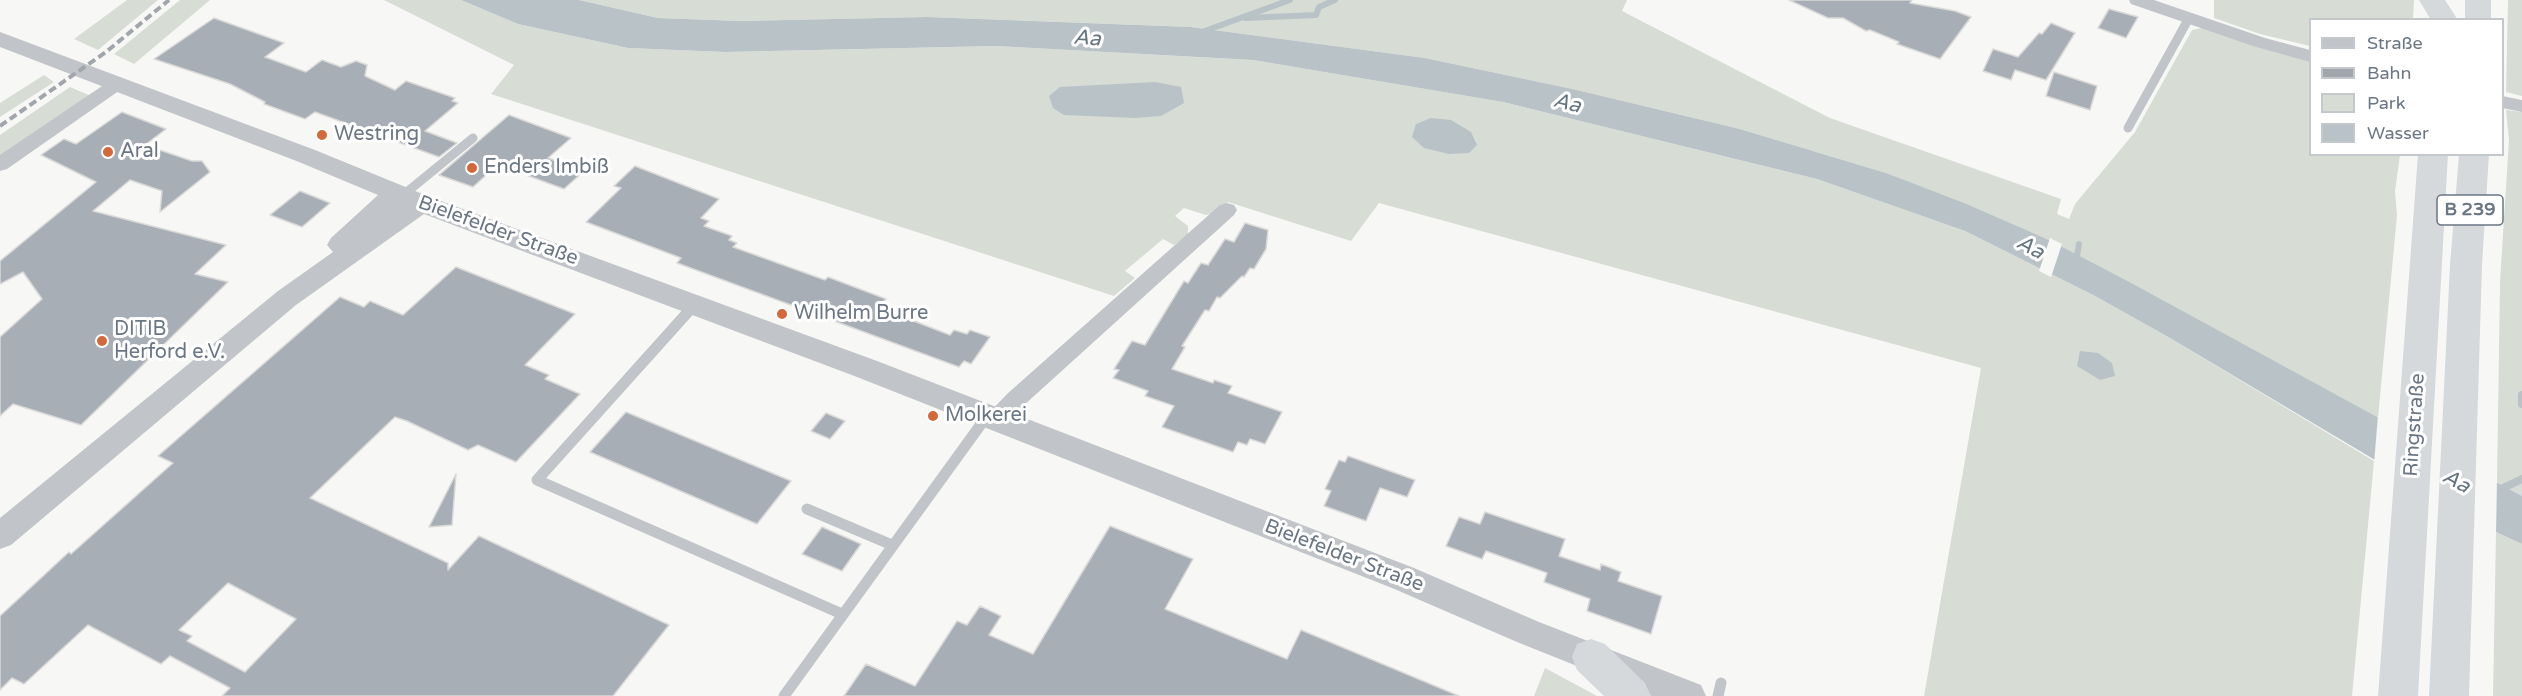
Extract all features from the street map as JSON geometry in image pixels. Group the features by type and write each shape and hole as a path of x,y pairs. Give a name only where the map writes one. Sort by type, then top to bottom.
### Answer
{"highway":[{"path":"2478,0 2478,18"},
{"name":"Ringstraße","path":"2399,684 2433,156"},
{"name":"B 239","path":"2449,696 2466,266 2474,156"},
{"path":"1591,657 1631,696"}],"street":[{"path":"2137,0 2309,57"},
{"name":"Bielefelder Straße","path":"0,39 406,197 695,304 992,418 1403,578 1690,696"},
{"path":"0,164 117,84"},
{"path":"2504,102 2522,106"},
{"path":"0,536 406,197"},
{"path":"992,418 1227,210"}],"lane":[{"path":"2128,128 2189,18"},
{"path":"406,197 473,138"},
{"path":"695,304 537,480 842,614"},
{"path":"784,696 892,544 992,418"},
{"path":"807,510 892,544"}],"green space":[{"path":"127,0 158,0 98,50 74,39"},
{"path":"180,0 210,0 134,64 114,54"},
{"path":"384,0 461,0 518,24 628,48 725,52 996,46 1253,60 1503,102 1817,179 1965,231 2095,296 2170,338 2374,461 2352,696 1924,696 1981,368 1379,203 1351,241 1228,202 1213,213 1206,215 1184,208 1175,216 1188,226 1188,235 1174,245 1163,239 1125,271 1135,278 1114,296 491,94 514,65"},
{"path":"579,0 1627,0 1622,11 1830,118 2061,199 2057,214 2069,219 2075,204 2135,132 2192,30 2202,28 2309,62 2309,156 2400,156 2395,191 2397,215 2378,418 2049,240 1886,173 1740,129 1577,90 1425,58 1191,27 927,17 740,21 658,18"},
{"path":"2214,0 2414,0 2413,18 2309,18 2309,46 2260,34 2214,18"},
{"path":"2508,0 2522,0 2522,96 2506,92"},
{"path":"44,75 54,82 0,117 0,103"},
{"path":"70,87 91,96 0,157 0,135"},
{"path":"2506,110 2522,112 2522,496 2497,482 2500,282 2509,140"},
{"path":"2496,532 2522,544 2522,696 2493,696"},
{"path":"1545,668 1597,696 1534,696"}],"water":[{"name":"Aa","path":"461,0 579,0 658,18 740,21 927,17 1191,27 1425,58 1577,90 1740,129 1886,173 1964,203 2049,240 2133,284 2522,496 2522,544 2496,532 2170,338 2095,296 1965,231 1817,179 1503,102 1253,60 996,46 725,52 628,48 518,24"},
{"path":"1155,82 1181,87 1184,103 1161,116 1135,118 1064,115 1053,108 1049,96 1060,87"},
{"path":"1431,118 1451,120 1471,132 1477,145 1469,153 1449,154 1424,148 1412,137 1416,124"},
{"path":"2080,351 2098,353 2112,363 2115,376 2100,380 2077,366"}],"pier":[{"path":"2050,238 2062,244 2051,277 2039,271"},
{"path":"2378,415 2497,479 2496,535 2374,464"}],"building":[{"path":"1789,0 1912,0 1910,3 1955,11 1971,17 1940,59 1897,44 1899,42 1870,30 1866,31 1843,18 1828,18"},
{"path":"2109,9 2138,17 2126,38 2098,28"},
{"path":"214,18 284,43 265,57 306,72 322,60 341,67 356,61 367,65 365,76 395,90 406,81 455,98 452,101 458,103 425,131 457,143 439,157 315,112 305,119 264,104 265,102 230,84 154,59"},
{"path":"2051,23 2075,33 2046,80 2015,70 2011,80 1983,71 1993,49 2018,57"},
{"path":"2054,72 2097,86 2090,110 2046,96"},
{"path":"122,112 166,129 145,145 192,161 202,161 210,172 160,212 162,191 130,180 93,211 226,245 195,274 228,282 81,425 13,404 0,416 0,337 42,299 23,272 0,284 0,261 96,182 41,155 64,139 76,144"},
{"path":"509,115 571,138 548,158 584,171 564,189 510,169 506,172 495,167 473,187 439,175"},
{"path":"635,166 719,199 701,218 709,221 704,226 732,236 729,240 737,243 733,247 825,280 828,277 886,299 882,303 891,307 888,311 950,335 954,330 967,334 970,330 990,337 971,364 964,361 959,367 677,263 681,258 586,222 621,188 614,186"},
{"path":"300,191 330,203 302,227 270,215"},
{"path":"1245,223 1268,230 1266,249 1254,269 1250,268 1244,277 1242,276 1220,298 1217,297 1209,311 1205,310 1182,346 1185,347 1172,369 1213,383 1214,380 1232,386 1228,393 1282,412 1265,444 1250,439 1247,445 1238,442 1233,452 1162,427 1174,406 1145,396 1148,391 1113,378 1119,370 1114,369 1132,341 1145,345 1184,281 1188,283 1201,263 1208,265 1225,239 1234,242"},
{"path":"456,267 575,314 525,365 549,375 545,379 580,394 516,462 478,445 468,450 395,417 310,498 448,563 448,570 479,536 669,625 613,696 222,696 230,688 170,656 161,664 88,625 24,684 12,678 0,690 0,616 69,552 71,554 173,463 158,456 340,297 364,307 370,301 403,315","holes":["228,583 296,619 245,672 187,641 192,636 179,630"]},
{"path":"626,412 791,481 757,524 590,452"},
{"path":"826,413 845,421 830,439 811,431"},
{"path":"1348,456 1415,480 1407,497 1380,488 1366,521 1324,506 1331,491 1325,489 1339,460 1345,462"},
{"path":"456,474 452,525 429,527"},
{"path":"1485,512 1565,539 1559,556 1600,570 1601,564 1621,572 1618,581 1662,596 1651,634 1587,611 1590,599 1544,582 1547,573 1486,551 1482,559 1446,546 1459,517 1480,524"},
{"path":"1110,526 1193,559 1165,609 1287,659 1301,630 1459,696 844,696 866,664 915,686 957,621 967,625 980,606 1001,616 989,635 1033,654"},
{"path":"822,527 861,544 842,571 802,554"}],"waterway":[{"path":"1202,32 1290,0"},
{"path":"1246,18 1316,15 1319,7 1335,0"},
{"path":"2076,262 2079,244"},
{"path":"2522,395 2522,404"},
{"path":"2503,494 2503,488 2522,479"}],"railway":[{"path":"0,126 106,52 169,0"}],"place":[{"name":"Westring","path":"322,135"},
{"name":"Aral","path":"108,152"},
{"name":"Enders Imbiß","path":"472,168"},
{"name":"Wilhelm Burre","path":"782,314"},
{"name":"DITIB Herford e.V.","path":"102,341"},
{"name":"Molkerei","path":"933,416"}]}
